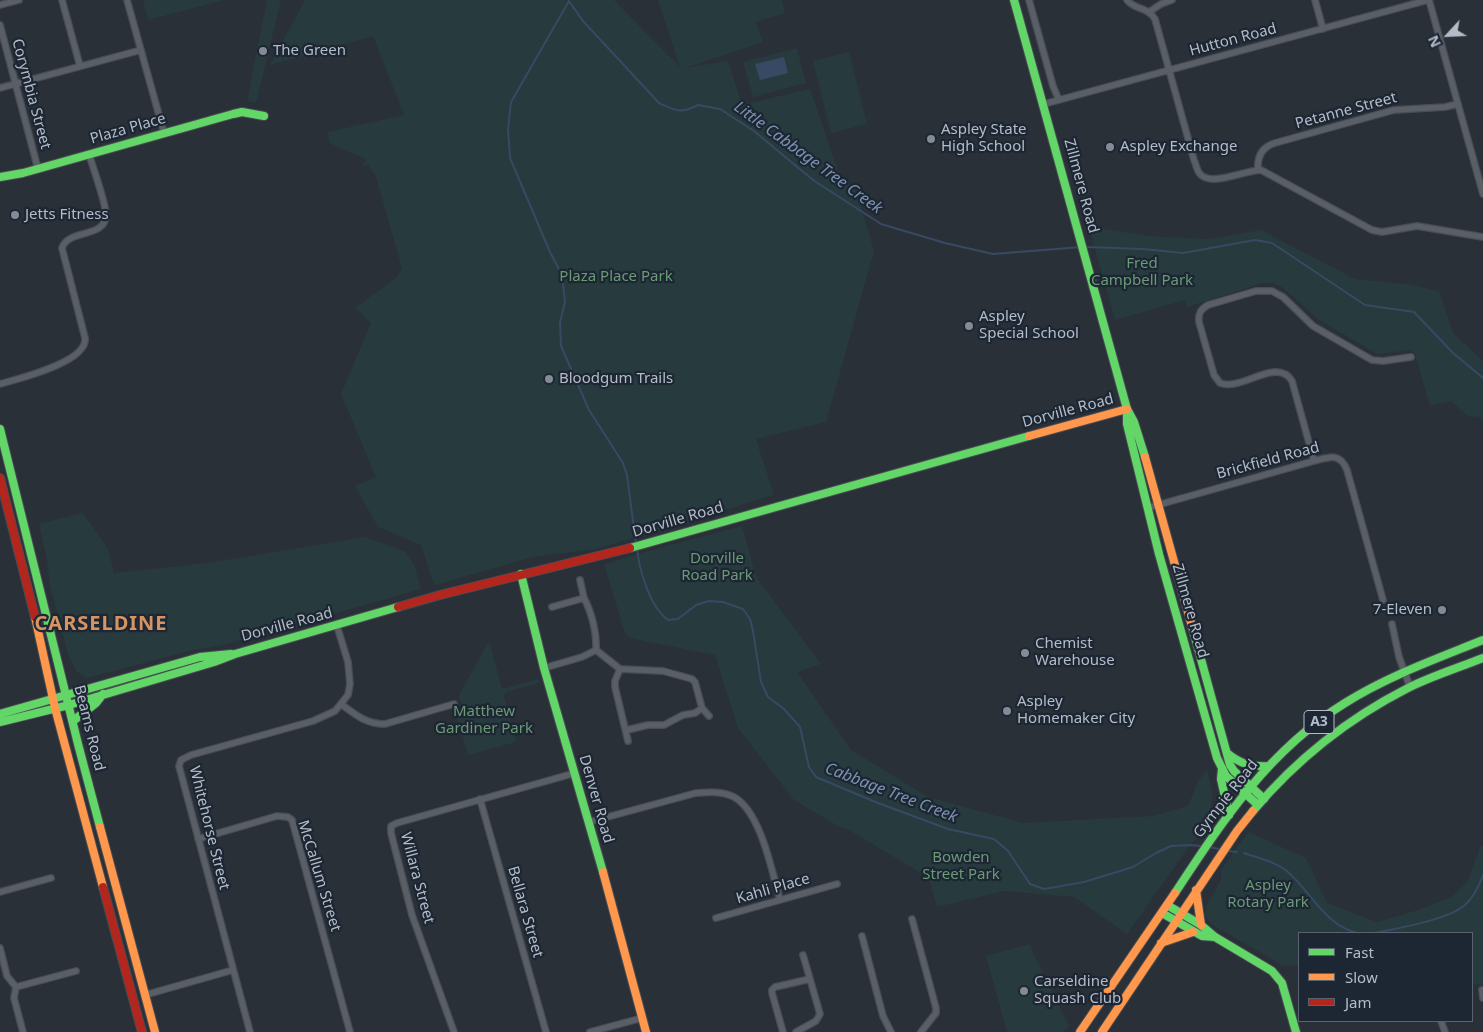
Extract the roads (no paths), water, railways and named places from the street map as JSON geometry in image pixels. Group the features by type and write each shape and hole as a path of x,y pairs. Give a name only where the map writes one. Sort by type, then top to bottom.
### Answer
{"main road":[{"name":"Zillmere Road","path":"1014,0 1127,409 1134,422 1227,753 1234,771 1264,799"},
{"name":"Plaza Place","path":"0,177 38,169 233,114 242,112 264,116"},
{"name":"Zillmere Road","path":"1127,409 1127,424 1147,508 1200,698 1222,769 1233,783 1258,805"},
{"name":"Dorville Road","path":"0,722 69,705 235,654 440,595 620,551 816,494 1127,409"},
{"name":"Beams Road","path":"0,429 73,721 155,1032"},
{"name":"Beams Road","path":"0,478 41,641 55,708 142,1032"},
{"name":"Denver Road","path":"521,574 544,668 589,822 646,1032"},
{"name":"Gympie Road","path":"1080,1032 1244,793 1268,766 1327,716 1361,694 1405,671 1483,640"},
{"name":"Dorville Road","path":"0,714 200,657 235,654"},
{"name":"Gympie Road","path":"1102,1032 1212,866 1237,831 1264,799 1306,758 1361,715 1410,687 1483,658"},
{"path":"73,721 96,703 103,694"},
{"path":"1227,753 1237,762 1248,766 1255,768 1268,766"},
{"path":"1222,769 1221,780 1229,815"},
{"path":"1196,890 1201,925"},
{"path":"1167,905 1272,971 1282,983 1296,1032"},
{"path":"1162,913 1202,936 1216,937"},
{"path":"1161,943 1193,932"}],"street":[{"path":"0,5 19,0"},
{"path":"62,0 80,66"},
{"path":"127,0 164,133"},
{"path":"1029,0 1051,79 1059,100"},
{"path":"1127,0 1131,5 1150,12 1156,23 1194,160 1200,174 1205,178 1214,180 1258,170 1270,173 1372,230 1382,232 1417,226 1483,237"},
{"path":"1150,12 1161,4 1172,0"},
{"path":"1315,0 1323,29"},
{"path":"1428,0 1483,194"},
{"name":"Hutton Road","path":"1044,104 1428,0"},
{"name":"Corymbia Street","path":"0,25 38,169"},
{"path":"0,88 141,50"},
{"name":"Petanne Street","path":"1258,170 1258,162 1263,150 1275,143 1394,110 1445,107 1458,104"},
{"path":"0,384 51,368 78,352 84,346 84,338 62,248 64,243 70,238 97,229 105,220 105,209 89,154"},
{"path":"1314,461 1292,381 1288,375 1278,371 1230,384 1220,383 1214,375 1199,322 1201,310 1208,305 1256,291 1272,291 1283,297 1313,326 1372,360 1383,361 1411,357"},
{"name":"Brickfield Road","path":"1147,508 1314,461 1332,457 1340,459 1345,465 1383,600"},
{"path":"580,580 597,641 596,650"},
{"path":"552,607 584,598"},
{"path":"1392,624 1397,650 1410,687"},
{"path":"337,626 348,662 350,684 348,695 341,704 365,721 374,724 385,724 454,704"},
{"path":"544,668 582,657 596,650"},
{"path":"596,650 620,669 663,671 692,679 695,682 702,708 709,716"},
{"path":"620,669 615,681 615,687 627,730 628,741"},
{"name":"Whitehorse Street","path":"250,1032 180,772 181,760 191,755 313,721 335,711 341,704"},
{"path":"627,730 648,725 664,725 682,715 695,713 702,708"},
{"name":"Willara Street","path":"454,1032 412,915 391,833 391,826 575,773"},
{"path":"589,822 696,793 724,793 742,803 755,822 766,851 780,900"},
{"name":"Bellara Street","path":"480,799 546,1032"},
{"name":"McCallum Street","path":"198,839 277,816 288,817 292,820 350,1032"},
{"path":"0,892 51,878"},
{"name":"Kahli Place","path":"716,918 837,884"},
{"path":"912,919 936,1008 936,1013 921,1032"},
{"path":"862,936 883,1016 891,1032"},
{"path":"0,948 7,976 16,988 14,998 23,1032"},
{"path":"796,1032 816,1021 820,1014 804,955"},
{"path":"145,995 233,970"},
{"path":"16,988 76,971"},
{"path":"783,1032 772,990 775,987 810,979"},
{"path":"1482,990 1483,998"},
{"path":"590,1032 642,1018"}],"water":[{"path":"784,57 788,73 760,80 755,64"}],"waterway":[{"name":"Cabbage Tree Creek","path":"569,1 511,102 508,129 510,158 550,252 562,275 565,302 560,323 561,346 589,410 623,463 627,475 636,544"},
{"name":"Little Cabbage Tree Creek","path":"569,1 583,21 659,103 678,110 687,110 698,105 720,109 754,131 813,180 881,224 945,243 993,254 1081,247"},
{"name":"Little Cabbage Tree Creek","path":"1085,247 1143,249 1183,253 1255,240 1272,243 1365,305 1414,312 1453,353 1483,378"},
{"name":"Cabbage Tree Creek","path":"637,548 646,587 656,606 668,620 678,619 696,605 709,601 723,602 743,609 750,619 753,631 761,682 768,697 784,709 800,727 809,767 816,777 948,829 994,839 1008,851 1030,884 1044,889 1084,882 1133,867 1171,846 1202,846"},
{"name":"Cabbage Tree Creek","path":"1209,847 1219,849"},
{"name":"Cabbage Tree Creek","path":"1229,851 1237,852"},
{"name":"Cabbage Tree Creek","path":"1244,853 1267,861 1288,872 1327,915 1336,923 1354,932"},
{"name":"Cabbage Tree Creek","path":"1380,932 1422,923 1457,910 1471,898 1483,875"}],"place":[{"name":"The Green","path":"263,51"},
{"name":"Aspley State High School","path":"931,139"},
{"name":"Aspley Exchange","path":"1110,147"},
{"name":"Jetts Fitness","path":"15,215"},
{"name":"Aspley Special School","path":"969,326"},
{"name":"Bloodgum Trails","path":"549,379"},
{"name":"7-Eleven","path":"1442,610"},
{"name":"Chemist Warehouse","path":"1025,653"},
{"name":"Aspley Homemaker City","path":"1007,711"},
{"name":"Carseldine Squash Club","path":"1024,991"}],"district":[{"name":"CARSELDINE","path":"101,624"}],"park label":[{"name":"Fred Campbell Park","path":"1142,272"},
{"name":"Plaza Place Park","path":"616,277"},
{"name":"Dorville Road Park","path":"717,568"},
{"name":"Matthew Gardiner Park","path":"484,720"},
{"name":"Bowden Street Park","path":"961,866"},
{"name":"Aspley Rotary Park","path":"1268,894"}]}
